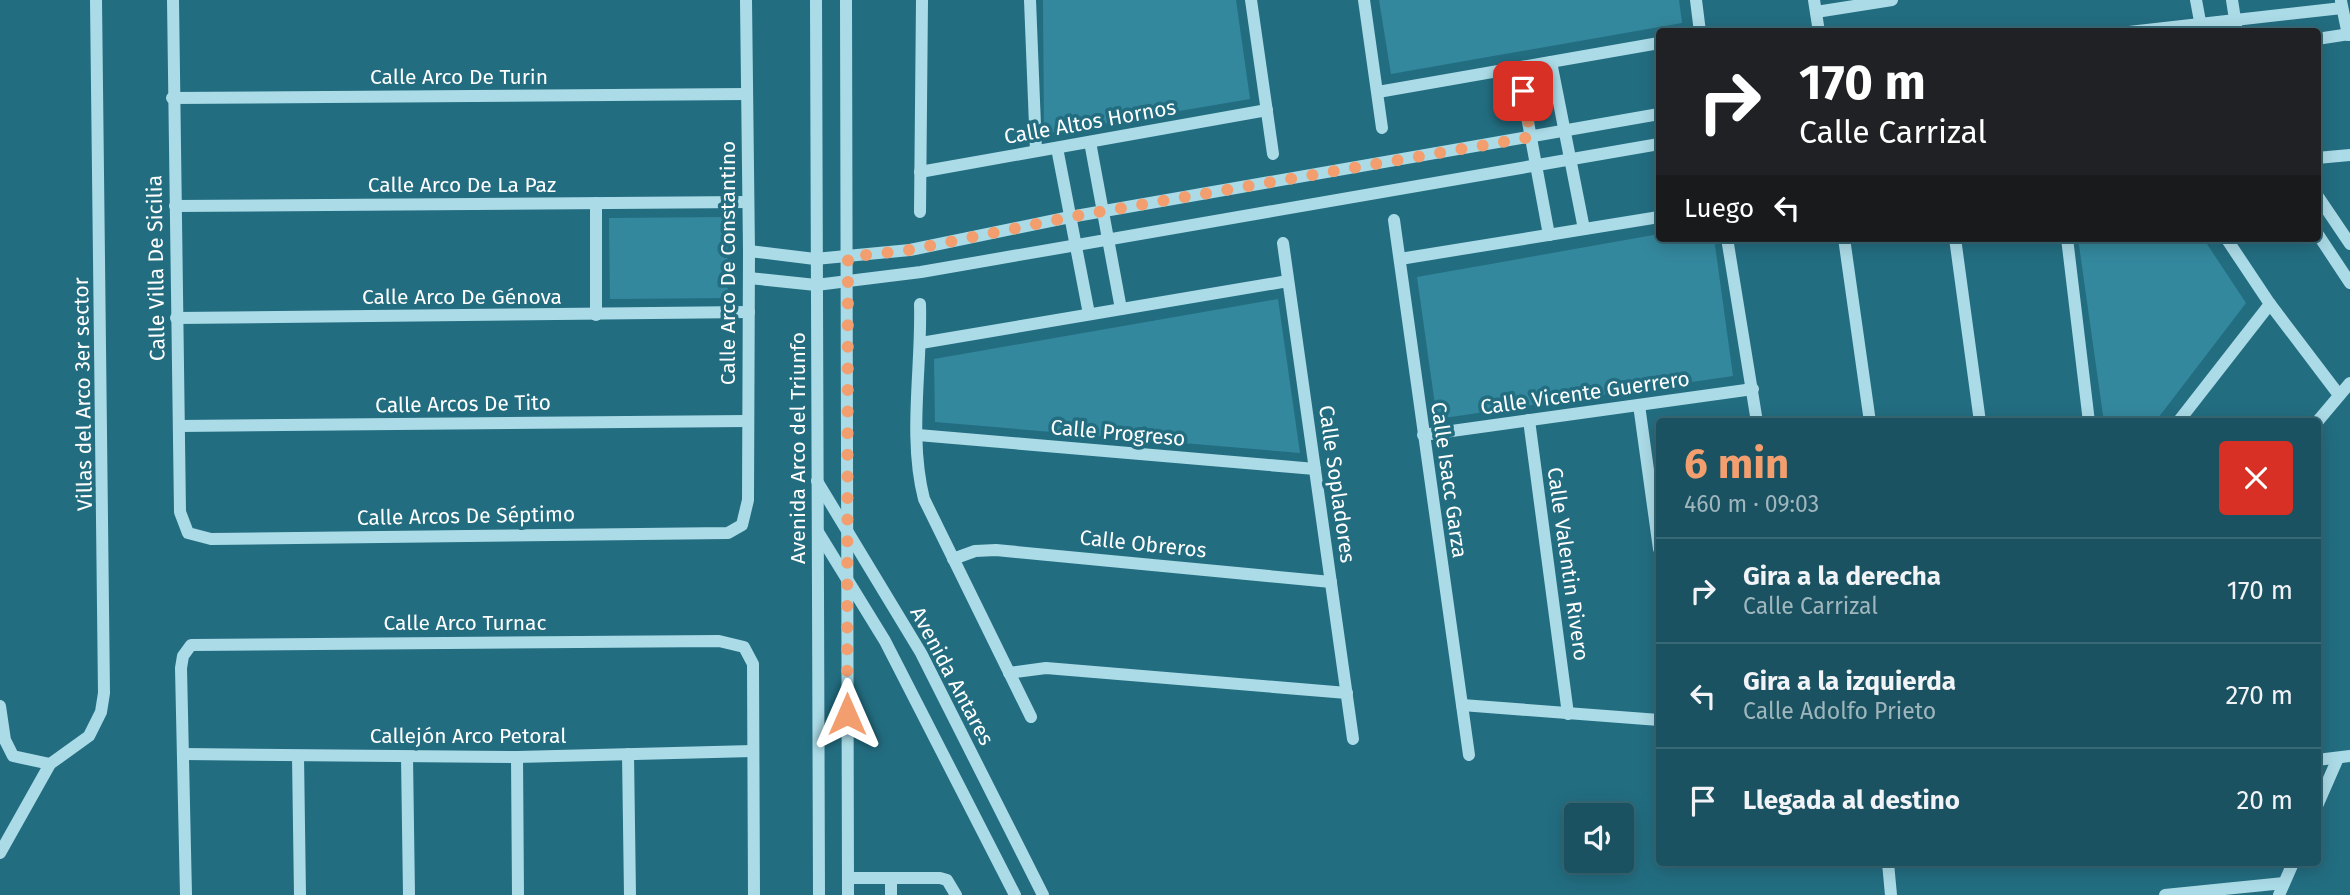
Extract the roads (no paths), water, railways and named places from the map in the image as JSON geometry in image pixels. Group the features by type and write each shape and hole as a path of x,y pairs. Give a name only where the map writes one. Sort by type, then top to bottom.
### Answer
{"street":[{"name":"Villas del Arco 3er sector","path":"50,764 89,736 101,712 104,693 96,0"},
{"name":"Calle Villa De Sicilia","path":"173,0 172,98 180,512 188,533"},
{"name":"Calle Arco De Constantino","path":"742,525 748,500 746,0"},
{"name":"Avenida Arco del Triunfo","path":"816,0 819,895"},
{"path":"846,0 848,895"},
{"path":"920,212 922,0"},
{"path":"1030,0 1036,151"},
{"path":"1251,0 1273,154"},
{"path":"1364,0 1382,128"},
{"path":"1696,0 1700,28"},
{"path":"1818,28 1815,6 1892,0"},
{"path":"2196,0 2201,27 2236,25 2341,4 2349,35 2321,38"},
{"path":"2232,0 2236,25"},
{"path":"1377,92 1656,44"},
{"path":"1551,62 1584,229"},
{"path":"1518,68 1549,235"},
{"name":"Calle Arco De Turin","path":"172,98 747,94"},
{"name":"Calle Altos Hornos","path":"920,172 1267,110"},
{"path":"749,251 816,259 910,250 1103,211 1656,115"},
{"path":"1090,142 1121,309"},
{"path":"749,278 816,285 921,272 1656,145"},
{"path":"1057,148 1089,314"},
{"path":"2321,158 2350,155"},
{"path":"2321,201 2350,244"},
{"name":"Calle Arco De La Paz","path":"175,206 748,202"},
{"path":"596,203 596,315"},
{"path":"1399,259 1656,217"},
{"name":"Calle Isacc Garza","path":"1394,220 1469,755"},
{"path":"2321,239 2350,283"},
{"path":"1728,242 1756,418"},
{"path":"1845,242 1869,418"},
{"path":"1956,242 1979,418"},
{"path":"2067,242 2089,418"},
{"path":"2229,242 2270,304 2339,395"},
{"name":"Calle Sopladores","path":"1283,243 1353,738"},
{"path":"921,343 1288,281"},
{"path":"920,304 918,435 920,481 924,499 1031,717"},
{"path":"2181,418 2270,304"},
{"name":"Calle Arco De Génova","path":"176,318 749,312"},
{"path":"2320,418 2350,383"},
{"name":"Calle Vicente Guerrero","path":"1423,435 1752,389"},
{"path":"1639,405 1656,527"},
{"name":"Calle Valentin Rivero","path":"1529,420 1568,714"},
{"name":"Calle Arcos De Tito","path":"178,426 747,421"},
{"name":"Calle Progreso","path":"918,435 1315,469"},
{"name":"Avenida Antares","path":"817,480 921,653 1043,895"},
{"name":"Calle Arcos De Séptimo","path":"188,533 211,539 728,533 742,525"},
{"name":"Avenida Antares","path":"818,531 885,642 1015,895"},
{"name":"Calle Obreros","path":"953,559 975,551 996,550 1331,582"},
{"name":"Calle Arco Turnac","path":"183,754 181,668 186,649 201,643 719,641 744,647 753,664 753,751"},
{"path":"1009,673 1046,668 1347,693"},
{"path":"1462,705 1656,720"},
{"path":"0,706 7,757 50,764 0,853"},
{"path":"753,751 754,895"},
{"name":"Callejón Arco Petoral","path":"183,754 517,757 753,751"},
{"path":"183,754 186,895"},
{"path":"628,754 630,895"},
{"path":"298,756 300,895"},
{"path":"407,757 409,895"},
{"path":"517,757 518,895"},
{"path":"2321,760 2344,757"},
{"path":"2321,799 2344,757"},
{"path":"1888,866 1891,895"},
{"path":"2165,895 2282,889 2292,866"},
{"path":"848,878 940,878 947,880 956,895"},
{"path":"891,878 891,895"}]}
